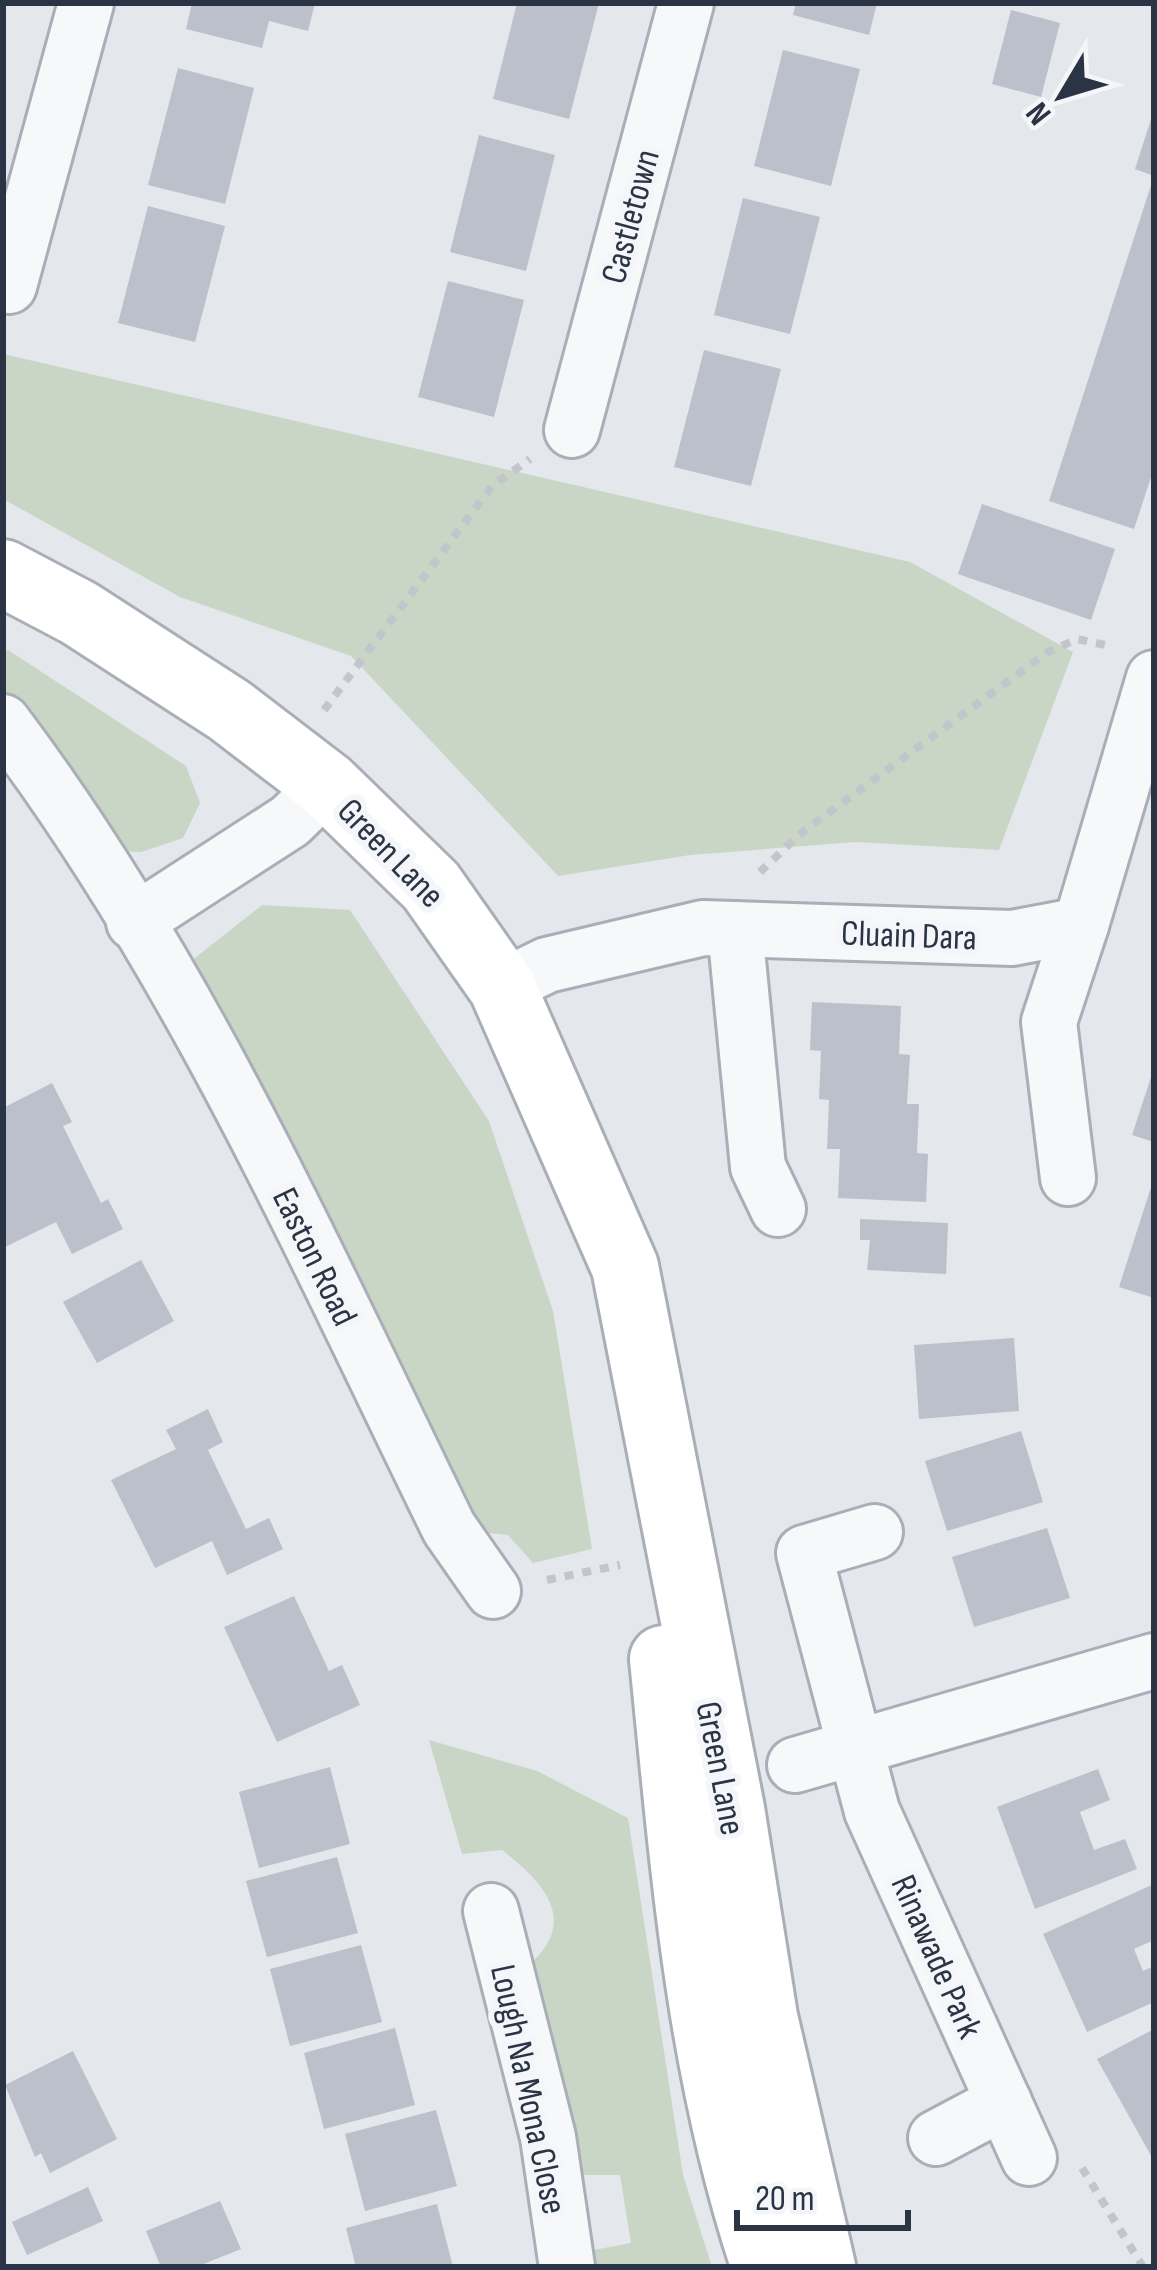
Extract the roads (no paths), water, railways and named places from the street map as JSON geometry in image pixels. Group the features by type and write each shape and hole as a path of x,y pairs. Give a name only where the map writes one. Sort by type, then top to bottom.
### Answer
{"street":[{"path":"9,286 86,3"},
{"name":"Castletown","path":"572,430 686,3"},
{"name":"Green Lane","path":"3,573 79,613 191,686 327,785 431,886 502,986 625,1268 731,1808 764,2018 822,2267"},
{"path":"1068,1178 1049,1022 1082,925 1135,663"},
{"name":"Easton Road","path":"3,722 134,922 231,1088 449,1528 494,1591"},
{"path":"134,922 290,821 327,785"},
{"name":"Cluain Dara","path":"502,986 548,965 719,928 1012,938 1082,925"},
{"path":"719,928 758,1166 778,1209"},
{"name":"Green Lane","path":"625,1268 704,2024 730,2164 765,2267"},
{"name":"Rinawade Park","path":"874,1532 804,1553 872,1811 1029,2158"},
{"path":"795,1765 1154,1661"},
{"name":"Lough Na Mona Close","path":"491,1911 548,2137 567,2267"},
{"path":"764,2018 774,2209 793,2267"},
{"path":"936,2138 1004,2102"}]}
